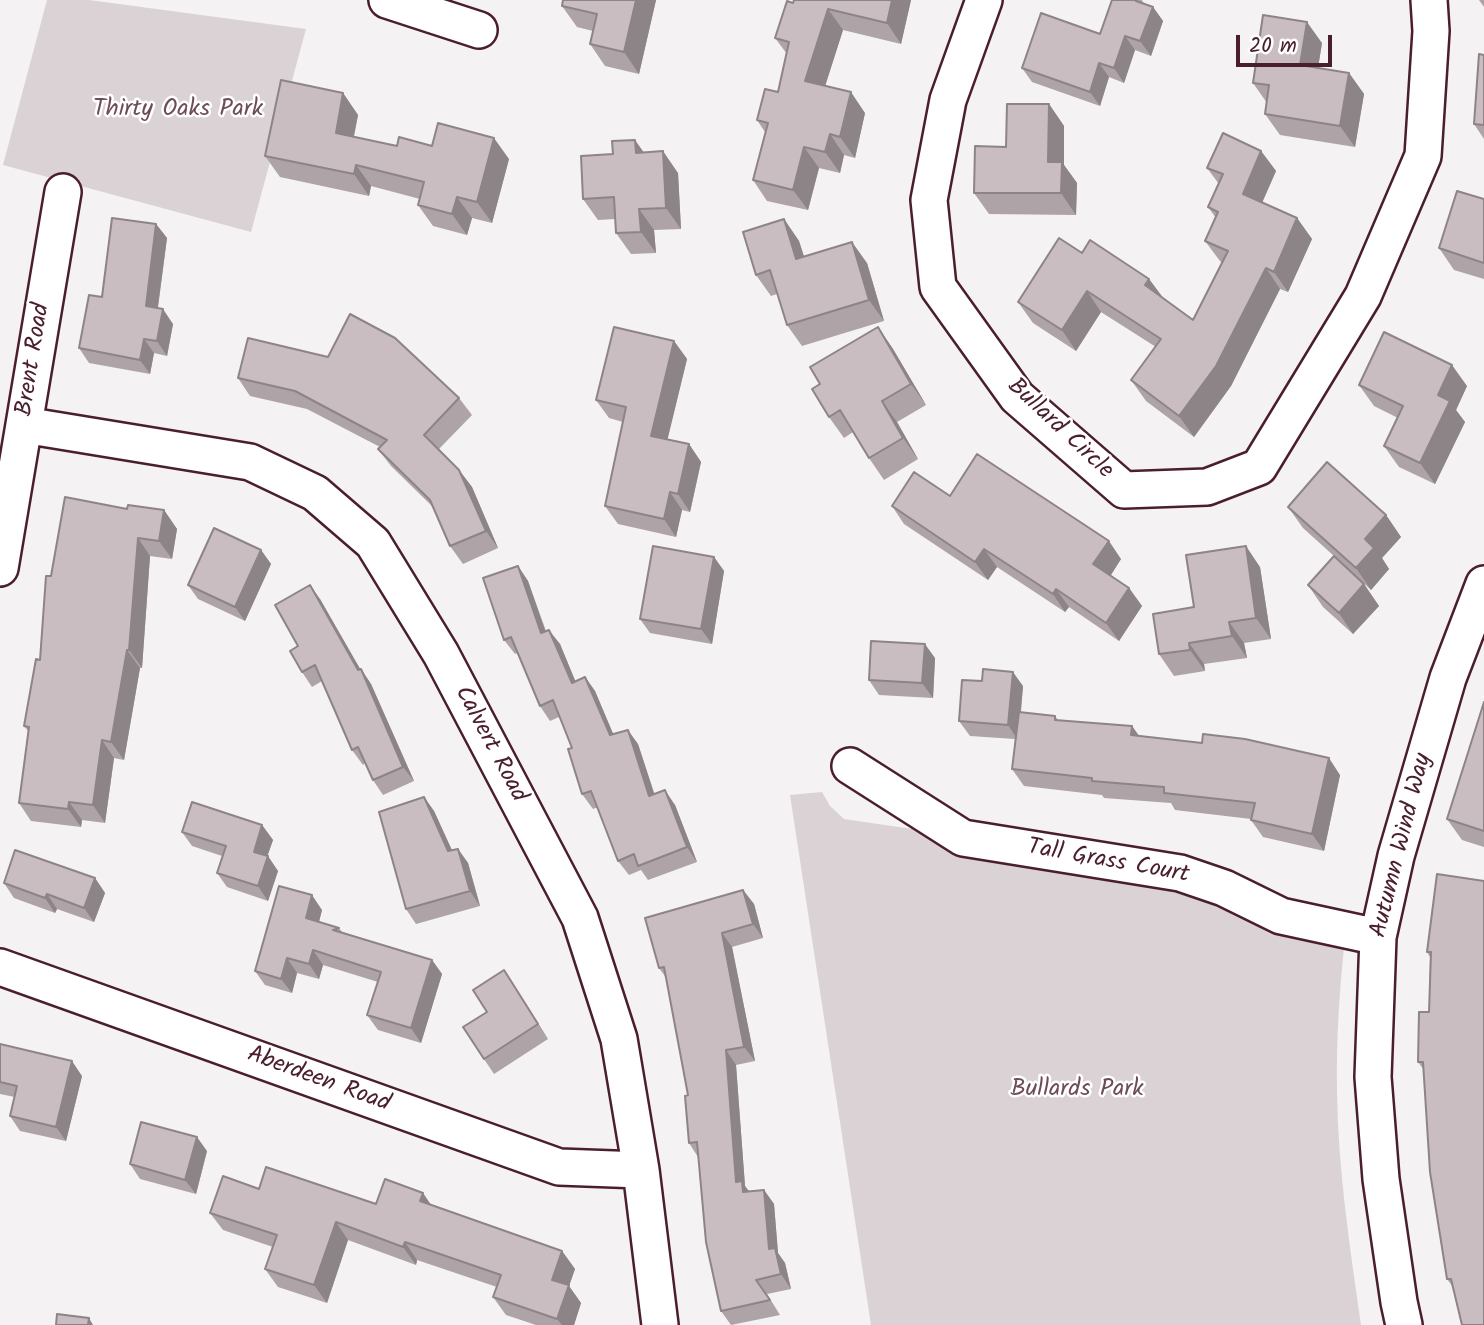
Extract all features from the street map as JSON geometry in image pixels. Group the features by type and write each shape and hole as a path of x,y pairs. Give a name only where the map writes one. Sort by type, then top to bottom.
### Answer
{"street":[{"path":"387,0 479,30"},
{"name":"Bullard Circle","path":"984,0 948,100 929,200 938,287 1017,397 1124,490 1207,487 1259,467 1363,296 1423,156 1431,31 1429,0"},
{"name":"Brent Road","path":"0,568 63,192"},
{"name":"Calvert Road","path":"24,425 250,462 315,493 373,543 441,654 580,918 619,1038 641,1170 660,1325"},
{"name":"Autumn Wind Way","path":"1404,1325 1381,1179 1373,1077 1378,937 1396,856 1448,678 1484,584"},
{"name":"Tall Grass Court","path":"850,766 963,838 1180,873 1224,888 1281,916 1378,937"},
{"name":"Aberdeen Road","path":"0,967 559,1167 641,1170"}],"green space":[{"name":"Thirty Oaks Park","path":"47,0 89,0 306,29 251,232 3,165"},
{"name":"Bullards Park","path":"822,792 830,806 844,819 1165,866 1347,922 1338,1028 1338,1121 1345,1209 1361,1325 871,1325 790,795"}],"building":[{"path":"563,0 636,0 624,52 590,44 597,14 562,6"},
{"path":"794,0 892,0 887,23 828,9 805,81 851,92 840,137 830,134 825,152 804,147 793,190 753,180 768,123 757,120 765,89 778,92 789,42 775,38 787,1 793,3"},
{"path":"1112,0 1137,0 1153,7 1140,41 1125,36 1114,68 1099,63 1090,92 1022,68 1041,13 1100,34"},
{"path":"1263,15 1307,22 1300,65 1349,73 1340,126 1265,114 1269,85 1253,83"},
{"path":"1479,54 1484,55 1484,125 1474,124"},
{"path":"281,80 343,93 336,133 397,146 399,137 432,146 438,123 494,138 477,202 457,197 452,214 418,205 424,182 356,165 354,174 265,156"},
{"path":"1007,104 1049,104 1048,162 1062,162 1061,193 974,193 975,146 1006,147"},
{"path":"1223,133 1261,151 1243,194 1297,218 1274,272 1266,268 1216,366 1179,416 1131,380 1161,339 1087,291 1062,330 1018,302 1059,238 1082,253 1090,240 1149,279 1145,285 1193,320 1228,251 1205,241 1218,212 1208,207 1223,174 1207,168"},
{"path":"635,140 636,153 663,151 666,208 639,209 641,232 616,233 614,197 583,199 581,156 613,154 612,141"},
{"path":"1457,191 1484,199 1484,263 1439,248"},
{"path":"112,218 156,224 146,306 163,309 157,341 144,339 140,360 79,348 89,295 102,297"},
{"path":"784,219 796,259 852,242 869,300 787,325 770,270 756,275 743,232"},
{"path":"350,314 395,338 459,398 424,435 459,470 486,531 450,546 430,500 378,449 387,440 295,391 238,378 248,338 328,357"},
{"path":"614,327 674,341 651,436 689,444 678,494 670,492 664,519 605,506 626,407 596,400"},
{"path":"878,327 911,384 882,401 903,438 869,458 840,410 829,417 812,389 820,384 810,367"},
{"path":"1384,332 1452,365 1438,395 1450,401 1420,463 1384,446 1403,406 1359,385"},
{"path":"977,454 1109,541 1093,564 1129,588 1106,623 1056,589 1053,594 984,549 975,562 892,506 914,472 950,496"},
{"path":"1327,462 1386,515 1365,539 1374,548 1356,568 1288,507"},
{"path":"65,497 127,509 128,505 164,510 159,541 138,538 129,650 111,742 102,740 93,805 69,802 68,809 19,803 29,727 24,726 36,659 40,660 46,576 51,576"},
{"path":"214,528 261,550 235,607 188,585"},
{"path":"653,546 714,557 701,629 640,619"},
{"path":"1246,546 1256,618 1229,622 1232,636 1189,643 1190,650 1159,654 1153,614 1194,607 1186,555"},
{"path":"1334,556 1364,584 1339,613 1308,585"},
{"path":"518,566 541,633 549,630 572,683 585,677 610,735 628,730 649,796 665,790 687,847 638,866 634,854 618,861 591,791 582,794 568,749 572,748 553,700 540,706 511,637 504,640 483,578"},
{"path":"310,585 358,670 361,669 403,767 373,780 358,747 352,750 315,665 302,672 290,651 298,646 275,605"},
{"path":"871,641 925,644 922,683 869,680"},
{"path":"983,669 1013,672 1008,725 959,721 962,680 982,681"},
{"path":"1484,702 1484,831 1447,819"},
{"path":"1019,712 1055,716 1055,720 1132,726 1131,735 1202,743 1203,734 1245,739 1329,758 1312,834 1251,820 1255,803 1164,793 1164,787 1092,781 1092,778 1012,769"},
{"path":"424,797 448,851 458,849 470,891 406,909 379,812"},
{"path":"192,802 262,825 254,852 268,856 258,886 217,873 226,846 182,832"},
{"path":"15,850 95,878 84,908 47,894 45,898 4,883"},
{"path":"1437,874 1484,881 1484,1325 1462,1325 1451,1279 1447,1279 1430,1172 1423,1062 1418,1062 1419,1012 1429,1012 1431,952 1427,952"},
{"path":"279,886 312,895 306,918 339,928 333,930 432,960 411,1028 367,1015 381,972 313,950 309,964 287,958 281,979 255,971"},
{"path":"743,890 753,924 722,933 744,1047 726,1050 736,1182 742,1181 743,1192 764,1190 769,1249 775,1248 781,1274 756,1280 770,1300 721,1311 706,1242 697,1142 689,1143 685,1096 688,1095 664,967 659,968 645,918"},
{"path":"504,970 538,1024 484,1059 463,1027 487,1012 473,990"},
{"path":"0,1044 72,1061 56,1127 10,1116 17,1086 0,1082"},
{"path":"141,1122 197,1137 185,1180 130,1164"},
{"path":"266,1167 376,1204 385,1179 423,1193 420,1201 562,1251 552,1280 569,1285 557,1319 493,1297 501,1275 405,1242 403,1247 336,1222 314,1285 265,1269 277,1235 210,1213 223,1176 259,1189"},
{"path":"57,1314 89,1318 88,1325 56,1325"}]}
